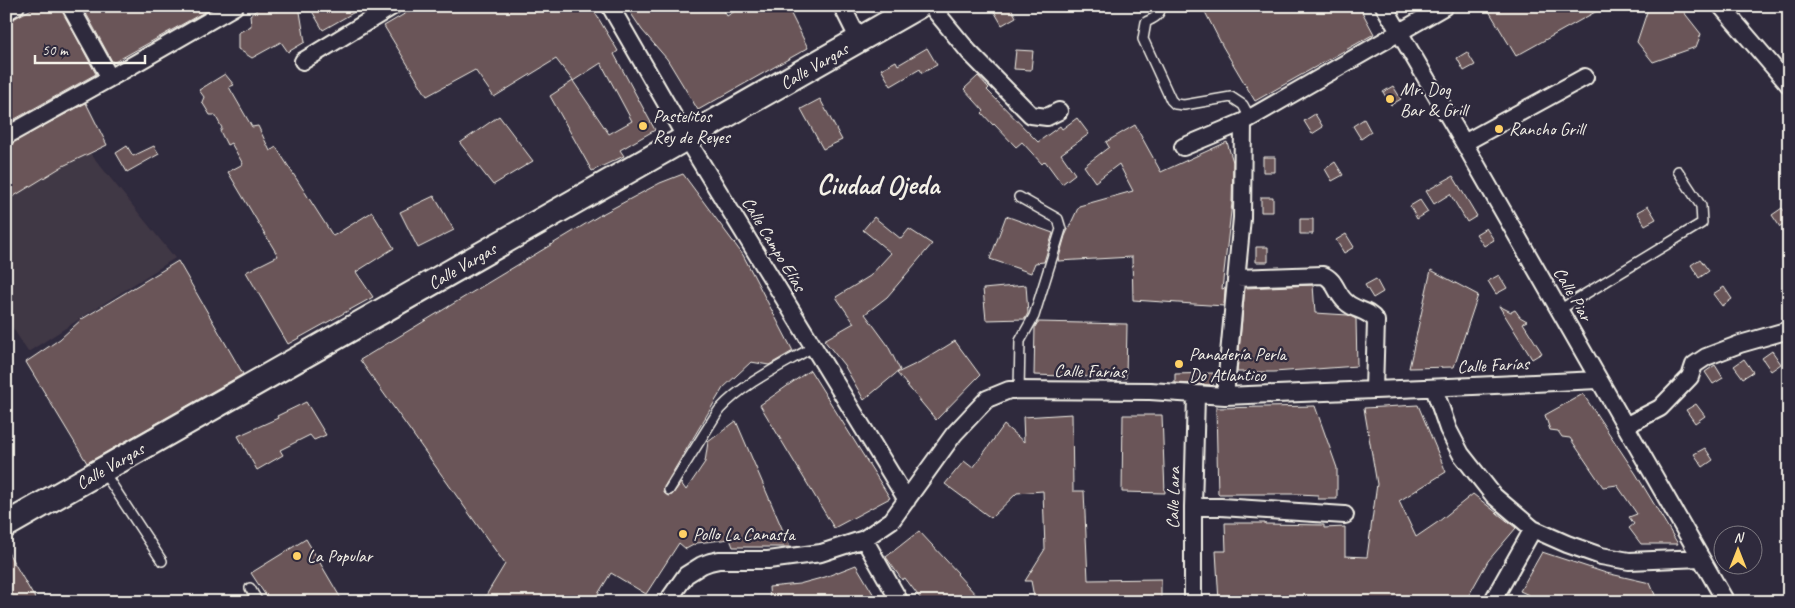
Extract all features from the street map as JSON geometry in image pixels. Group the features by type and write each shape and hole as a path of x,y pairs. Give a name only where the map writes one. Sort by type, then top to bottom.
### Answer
{"street":[{"path":"6,12 16,6"},
{"path":"70,6 110,78"},
{"path":"6,136 235,6"},
{"path":"304,61 393,6"},
{"name":"Calle Campo Elías","path":"610,6 686,138 907,500"},
{"path":"842,6 859,40"},
{"name":"Calle Vargas","path":"6,526 918,6"},
{"path":"931,6 968,52 1031,115 1047,117 1058,111"},
{"name":"Calle Piar","path":"1384,6 1726,602"},
{"path":"1183,147 1247,120 1445,6"},
{"path":"1721,6 1789,85"},
{"path":"1464,143 1585,76"},
{"path":"1225,396 1242,218 1247,120"},
{"path":"1237,278 1323,275 1329,277 1346,302 1372,315 1376,321 1374,390"},
{"path":"1625,426 1660,408 1690,377 1694,366 1706,357 1740,344 1789,330"},
{"name":"Calle Farías","path":"667,602 686,575 710,562 719,560 768,560 821,553 864,539 892,520 954,434 987,399 1009,390 1150,391 1225,396 1598,380"},
{"path":"1434,388 1448,429 1461,454 1494,496 1533,529 1601,556 1629,561 1701,558"},
{"name":"Calle Lara","path":"1193,602 1196,395"},
{"path":"1193,507 1345,515"},
{"path":"1492,602 1533,529"},
{"path":"864,539 900,602"}],"lane":[{"path":"1161,6 1157,16 1146,22 1143,39 1171,100 1175,104 1184,105 1231,97 1244,105 1247,120"},
{"path":"1559,310 1702,223 1701,206 1678,171"},
{"path":"1019,197 1058,219 1061,229 1034,316 1020,341 1019,390"},
{"path":"669,490 719,410 729,399 743,388 813,347"},
{"path":"102,471 162,561"},
{"path":"250,588 258,602"}],"shaded area":[{"path":"90,153 175,258 28,352 6,317 6,201 63,166"}],"building":[{"path":"37,6 60,6 96,74 6,124 6,23"},
{"path":"82,6 215,6 113,63"},
{"path":"262,6 277,11 286,6 299,6 305,42 288,52 281,42 252,58 238,49 238,33 251,26 250,15"},
{"path":"309,6 365,6 323,30"},
{"path":"418,6 591,6 618,51 614,54 655,130 620,150 624,156 592,171 550,96 573,81 556,59 494,97 475,70 427,96 384,26","holes":["601,63 632,121 609,134 573,81"]},
{"path":"626,6 721,6 727,16 743,6 787,6 808,48 698,110 667,59 642,30"},
{"path":"991,6 1010,6 1016,17 1002,25"},
{"path":"1202,6 1359,6 1374,34 1255,101 1223,47"},
{"path":"1486,6 1606,6 1516,56"},
{"path":"1649,6 1679,6 1701,34 1696,47 1653,62 1637,42"},
{"path":"927,48 937,65 922,73 920,69 891,86 881,69 896,61 898,65"},
{"path":"1016,50 1033,51 1031,70 1014,69"},
{"path":"1467,52 1475,65 1464,71 1457,58"},
{"path":"225,74 234,85 229,87 252,127 258,126 270,151 276,147 333,236 372,212 394,248 356,272 373,297 288,344 246,272 278,256 228,172 243,164 231,143 227,145 220,131 222,128 215,115 210,115 202,102 204,97 199,90"},
{"path":"978,76 989,88 987,90 1038,142 1060,126 1062,129 1077,118 1089,134 1061,154 1075,174 1062,184 1045,161 1042,164 1022,142 1016,147 993,125 982,113 984,111 964,89"},
{"path":"1393,86 1401,99 1391,105 1383,92"},
{"path":"820,99 842,140 823,149 801,109"},
{"path":"86,103 107,145 63,166 6,201 6,146"},
{"path":"1315,114 1323,127 1312,134 1304,121"},
{"path":"499,116 533,161 493,185 460,143"},
{"path":"1364,119 1371,132 1361,139 1353,126"},
{"path":"1135,125 1161,172 1227,142 1233,162 1232,203 1222,289 1225,288 1224,306 1133,300 1132,257 1058,261 1065,236 1079,206 1133,191 1119,164 1095,182 1084,166 1109,147 1106,142"},
{"path":"127,146 133,156 154,146 159,154 127,172 116,153"},
{"path":"1263,157 1275,157 1275,172 1263,172"},
{"path":"1335,162 1343,175 1332,181 1325,169"},
{"path":"683,174 743,255 793,351 769,365 751,362 723,388 664,487 663,492 668,496 672,495 681,483 686,490 705,462 708,442 736,421 790,547 733,547 730,539 697,543 686,549 679,543 646,594 611,573 593,602 482,602 505,564 360,360 602,214 660,183"},
{"path":"1453,176 1477,216 1467,222 1450,194 1434,204 1426,191"},
{"path":"434,196 454,230 418,248 400,212"},
{"path":"1261,197 1273,197 1273,212 1261,212"},
{"path":"1420,200 1428,212 1417,219 1410,206"},
{"path":"1648,206 1656,219 1645,225 1637,212"},
{"path":"1782,208 1789,218 1789,222 1780,227 1772,215"},
{"path":"1006,216 1053,233 1044,262 1035,263 1031,273 990,259"},
{"path":"874,217 901,239 909,229 932,244 887,297 865,314 887,344 900,370 864,400 844,365 824,340 854,323 836,297 870,276 891,253 863,230"},
{"path":"1300,219 1313,219 1313,234 1300,234"},
{"path":"1486,228 1494,240 1484,246 1476,234"},
{"path":"1346,234 1354,247 1344,253 1336,240"},
{"path":"1256,247 1268,247 1268,262 1256,262"},
{"path":"1700,259 1709,271 1699,278 1691,265"},
{"path":"178,261 243,374 87,463 26,362 60,339 82,319"},
{"path":"1431,270 1478,295 1454,367 1409,368"},
{"path":"1499,275 1507,288 1496,294 1488,281"},
{"path":"1376,279 1383,292 1373,298 1365,285"},
{"path":"1026,285 1028,313 1025,319 986,320 983,289"},
{"path":"1313,285 1315,313 1348,315 1356,319 1357,366 1274,372 1237,372 1245,288"},
{"path":"1724,287 1732,299 1722,306 1713,294"},
{"path":"1499,306 1511,312 1515,310 1520,317 1527,321 1523,323 1542,353 1532,359"},
{"path":"1038,322 1127,324 1126,378 1034,375 1035,327"},
{"path":"955,341 980,375 936,420 897,373 924,360"},
{"path":"1772,351 1781,364 1771,371 1762,358"},
{"path":"1744,359 1753,372 1743,378 1734,366"},
{"path":"1715,365 1723,378 1713,384 1705,372"},
{"path":"810,370 890,498 834,528 760,405"},
{"path":"1213,373 1213,385 1175,383 1175,374"},
{"path":"1583,394 1636,474 1678,544 1641,544 1629,528 1634,524 1629,517 1637,514 1617,485 1603,487 1570,438 1562,437 1558,431 1550,430 1545,415"},
{"path":"306,402 326,435 314,440 310,435 280,450 283,455 257,470 238,436 278,418 277,416"},
{"path":"1696,404 1705,416 1695,423 1686,410"},
{"path":"1418,405 1446,472 1399,501 1416,537 1473,494 1516,528 1488,561 1465,602 1219,602 1216,551 1226,551 1225,523 1324,525 1324,528 1345,527 1345,556 1367,557 1377,484 1364,408"},
{"path":"1315,406 1337,468 1337,499 1318,499 1318,495 1298,494 1218,494 1216,408"},
{"path":"1072,414 1073,491 1084,491 1088,580 1161,579 1161,602 1035,602 1031,581 1025,581 1045,549 1043,491 1017,493 991,518 945,484 964,461 973,468 1004,425 1024,442 1023,417"},
{"path":"1123,415 1162,415 1165,493 1122,492"},
{"path":"1705,448 1713,460 1703,467 1694,454"},
{"path":"919,531 977,596 970,602 923,602 905,578 902,580 886,557"},
{"name":"La Popular","path":"306,539 343,602 270,602 251,573"},
{"path":"6,549 37,602 6,602"},
{"path":"1542,552 1606,573 1650,583 1658,602 1544,602 1520,591"},
{"path":"856,565 878,602 770,602 769,587 799,584 825,577"}],"place":[{"name":"Mr. Dog Bar & Grill","path":"1390,99"},
{"name":"Pastelitos Rey de Reyes","path":"643,126"},
{"name":"Rancho Grill","path":"1499,129"},
{"name":"Panadería Perla Do Atlantico","path":"1179,364"},
{"name":"Pollo La Canasta","path":"683,534"},
{"name":"La Popular","path":"297,556"}],"district":[{"name":"Ciudad Ojeda","path":"878,184"}]}
